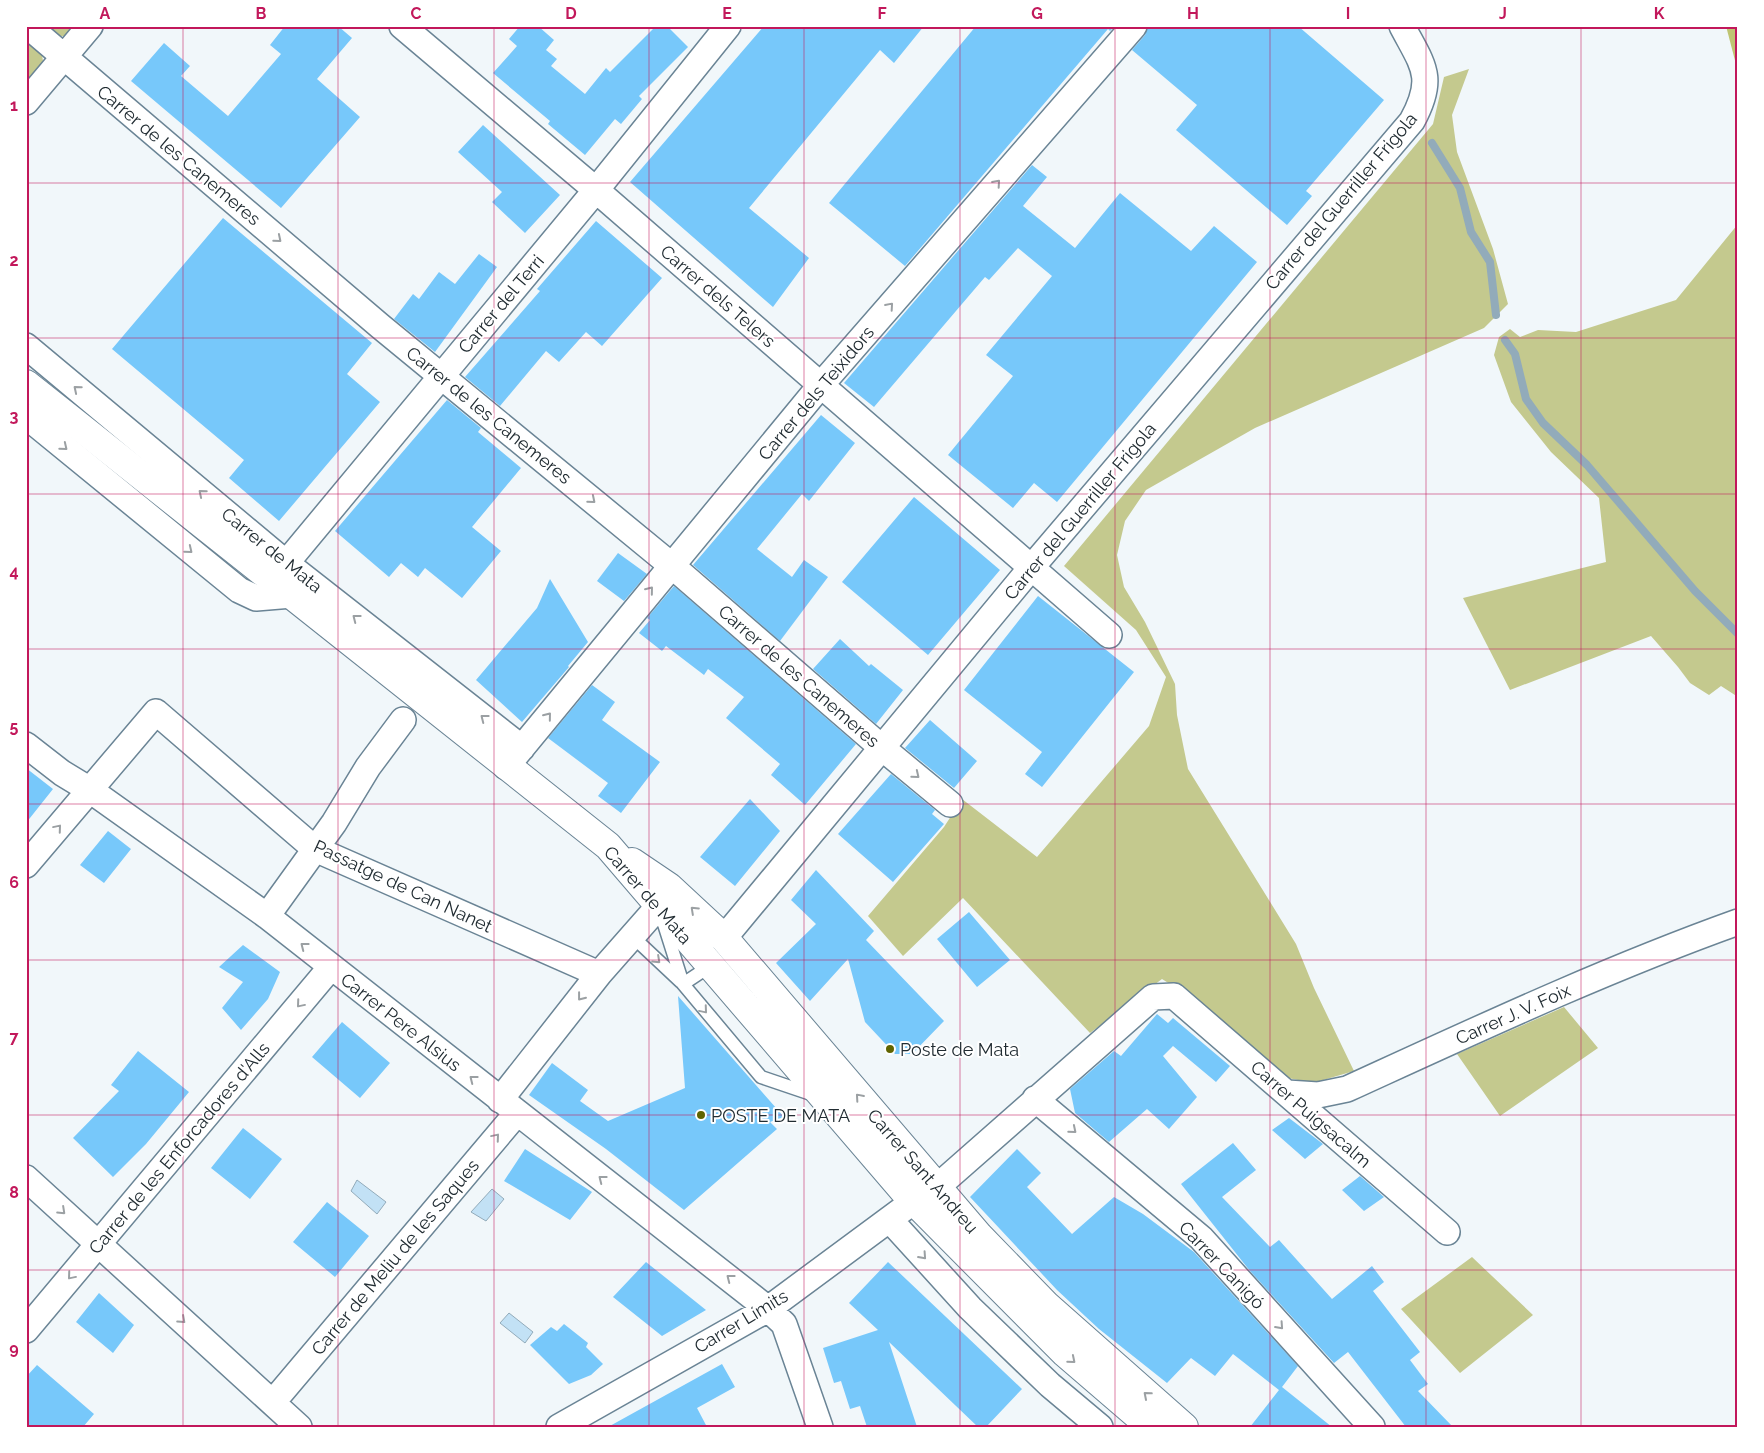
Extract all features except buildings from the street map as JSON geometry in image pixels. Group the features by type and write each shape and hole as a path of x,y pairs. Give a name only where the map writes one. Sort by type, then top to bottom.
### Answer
{"main road":[{"name":"Carrer de Mata","path":"26,384 284,579 514,758 608,846 658,907 914,1201"},
{"name":"Carrer Sant Andreu","path":"608,846 669,887 724,938 809,1038 944,1182 979,1236 1046,1305 1184,1427"},
{"name":"Carrer Sant Andreu","path":"914,1201 1065,1353 1151,1427"}],"street":[{"name":"Carrer de les Canemeres","path":"28,26 380,326 670,565 950,804"},
{"path":"26,102 90,26"},
{"name":"Carrer dels Telers","path":"402,26 596,190 1109,635"},
{"name":"Carrer del Terri","path":"284,579 442,376 596,190 728,26"},
{"name":"Carrer dels Teixidors","path":"514,758 670,565 820,386 1134,26"},
{"name":"Carrer del Guerriller Frigola","path":"724,938 1031,568 1412,121 1421,103 1426,79 1420,61 1402,26"},
{"name":"Carrer de Mata","path":"26,346 284,579 256,598 239,590 26,416"},
{"name":"Passatge de Can Nanet","path":"90,790 156,712 315,849 599,974"},
{"path":"267,916 315,849 368,767 403,720"},
{"name":"Carrer Pere Alsius","path":"26,744 62,773 90,790 267,916 768,1309 784,1324 820,1427"},
{"path":"26,865 90,790"},
{"name":"Carrer de Meliu de les Saques","path":"273,1402 508,1106 599,974 658,907"},
{"name":"Carrer J. V. Foix","path":"1287,1093 1318,1095 1347,1089 1522,1008 1667,948 1738,922"},
{"path":"710,966 736,974 786,1035 809,1038"},
{"name":"Carrer de les Enforcadores d'Alls","path":"26,1330 331,967"},
{"name":"Carrer Puigsacalm","path":"1036,1099 1153,997 1174,996 1447,1232"},
{"path":"855,1134 875,1141 913,1185 944,1182 987,1146 1036,1099"},
{"name":"Carrer Canigó","path":"1036,1099 1201,1238 1372,1427"},
{"path":"26,1178 299,1427"},
{"path":"914,1201 936,1205 1061,1332 1090,1344"},
{"name":"Carrer Límits","path":"559,1427 768,1309 914,1201"},
{"path":"890,1220 970,1308 1050,1385 1100,1427"}],"lane":[{"path":"658,907 683,984"},
{"path":"632,936 683,984 761,1078 824,1099"},
{"path":"683,984 710,966"}],"green space":[{"path":"44,26 77,26 68,36 61,36"},
{"path":"1726,26 1738,26 1738,72"},
{"path":"26,40 42,55 43,61 26,84"},
{"path":"1469,69 1452,115 1457,152 1493,249 1508,304 1484,328 1255,428 1146,490 1125,521 1117,555 1124,587 1145,622 1175,684 1177,715 1188,769 1296,944 1314,988 1354,1071 1313,1083 1288,1078 1189,996 1162,979 1090,1033 963,898 903,956 868,916 944,827 962,799 1037,857 1149,726 1166,677 1136,630 1064,566 1433,124 1444,77"},
{"path":"1738,224 1738,697 1721,686 1709,695 1690,683 1651,636 1510,690 1463,598 1606,562 1599,498 1551,452 1511,402 1494,355 1499,337 1510,329 1520,337 1538,330 1576,332 1676,300"},
{"path":"1564,1007 1598,1048 1500,1116 1457,1054"},
{"path":"1472,1257 1533,1315 1460,1373 1401,1309"}],"water":[{"path":"357,1180 386,1202 377,1214 351,1191"},
{"path":"492,1189 504,1199 486,1221 471,1212"},
{"path":"509,1313 533,1332 525,1343 500,1323"}],"waterway":[{"path":"1432,143 1460,188 1471,232 1490,262 1496,315"},
{"path":"1505,340 1515,354 1526,399 1543,423 1587,465 1695,591 1738,634"}],"place":[{"name":"Poste de Mata","path":"890,1049"},
{"name":"POSTE DE MATA","path":"701,1115"}]}
